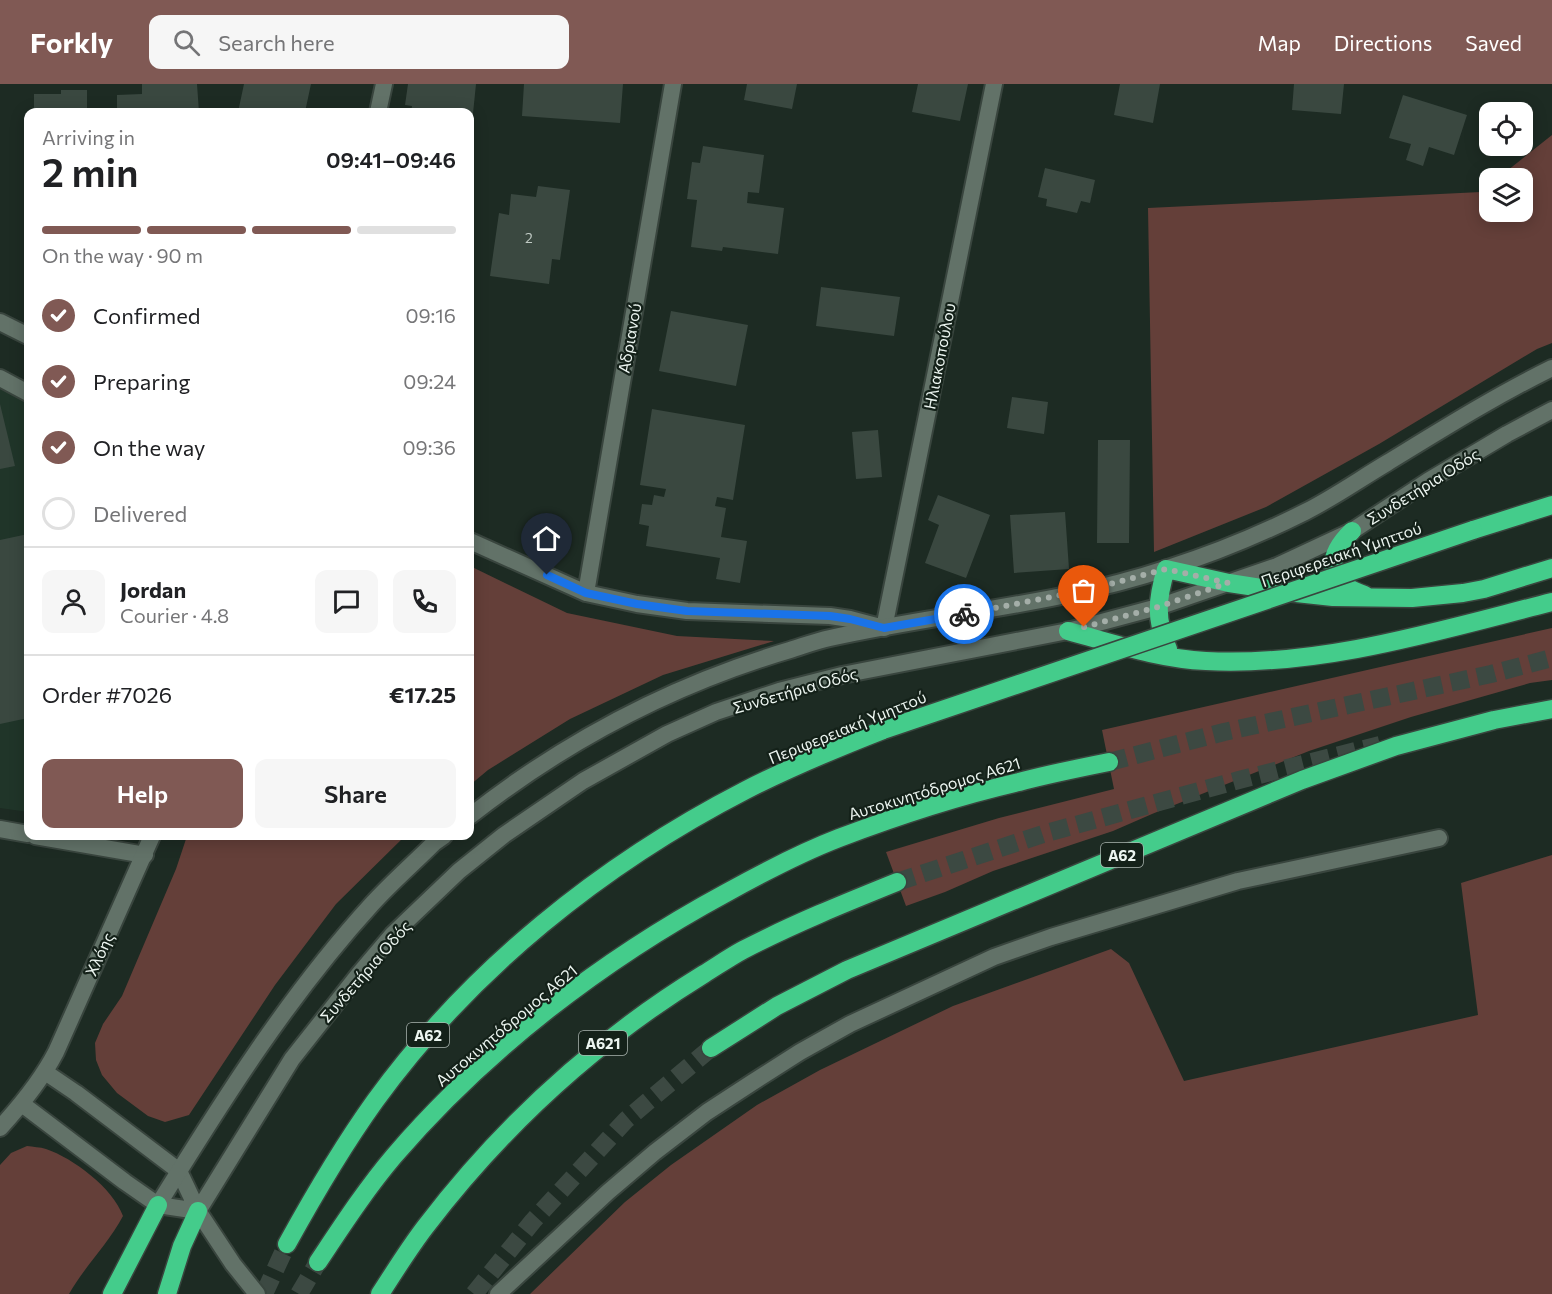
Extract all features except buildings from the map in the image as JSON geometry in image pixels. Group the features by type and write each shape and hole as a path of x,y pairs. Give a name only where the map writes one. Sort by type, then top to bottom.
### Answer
{"highway":[{"name":"Περιφερειακή Υμηττού","path":"287,1244 328,1170 375,1101 428,1035 486,974 550,918 617,867 680,826 746,790 813,758 883,730 1552,504"},
{"path":"1352,531 1338,547 1333,564 1335,573 1343,585 1372,598"},
{"path":"1174,658 1162,634 1158,615 1161,587 1166,569 1228,583 1287,592 1333,597 1412,598 1463,594 1552,568"},
{"path":"1068,631 1174,658 1206,661 1291,658 1416,636 1552,602"},
{"name":"Α62","path":"711,1048 777,1006 847,970 1302,780 1396,746 1494,720 1552,709"},
{"name":"Αυτοκινητόδρομος Α621","path":"318,1262 354,1209 393,1158 436,1110 483,1065 548,1010 615,960 687,914 761,873 838,839 938,804 1017,782 1109,762"},
{"name":"Α621","path":"380,1294 425,1227 478,1162 537,1101 601,1045 670,995 742,951 818,913 897,882"},
{"path":"112,1294 158,1205"},
{"path":"167,1294 182,1246 198,1211"}],"street":[{"path":"379,108 384,84"},
{"name":"Αδριανού","path":"586,593 673,84"},
{"name":"Ηλιακοπούλου","path":"884,628 994,84"},
{"path":"0,322 24,334"},
{"path":"474,813 508,786 607,724 666,695 751,661 828,639 1048,599 1124,581 1166,569 1249,538 1308,511 1434,434 1552,368"},
{"path":"0,378 24,391"},
{"name":"Συνδετήρια Οδός","path":"198,1211 292,1059 358,974 393,934 459,871 504,835 573,787 667,734 716,712 779,691 842,675 1068,631 1158,607 1277,566 1352,531 1428,481 1552,410"},
{"path":"474,543 586,593 637,604 687,611 830,616 884,628"},
{"path":"0,830 24,833"},
{"path":"498,1294 654,1152 707,1112 800,1052 850,1024 994,957 1116,917 1287,869 1439,838"},
{"path":"58,840 145,855"},
{"name":"Χλόης","path":"0,1128 22,1104 45,1072 151,840"},
{"path":"158,1205 265,1038 373,903 438,840"},
{"path":"45,1072 179,1171 198,1211 233,1264 257,1294"},
{"path":"22,1104 158,1205 198,1211"}],"shaded area":[{"path":"1552,135 1552,343 1537,349 1379,444 1266,507 1154,552 1148,208 1479,192 1479,222 1533,222 1533,168 1511,168 1526,156 1533,156 1533,150"},
{"path":"0,387 24,400 24,811 0,808"},
{"path":"474,568 567,613 677,636 774,641 663,675 570,719 488,770 474,782"},
{"path":"1552,628 1552,680 1530,683 1411,717 1309,751 1113,831 993,871 906,906 886,852 999,818 1114,789 1102,730"},
{"path":"186,840 401,840 336,904 275,985 189,1115 165,1122 148,1116 117,1093 102,1075 96,1060 95,1043 103,1024 122,996 176,869"},
{"path":"1552,855 1552,1294 530,1294 625,1202 671,1165 757,1105 820,1070 953,1006 1111,949 1129,963 1184,1081 1478,1015 1461,883"},
{"path":"27,1146 57,1153 91,1175 111,1195 123,1216 69,1294 0,1294 0,1165 11,1153"}],"tunnel":[{"path":"1109,762 1224,732 1491,674 1552,658"},
{"path":"897,882 1043,834 1239,780 1380,745"},
{"path":"474,1294 533,1221 626,1120 711,1048"},
{"path":"264,1294 287,1244"},
{"path":"299,1294 318,1262"}],"way so far":[{"path":"964,614 1048,599 1166,569 1228,583 1158,607 1084,627"}],"route":[{"path":"547,575 586,593 637,604 687,611 830,616 884,628 964,614"}]}
